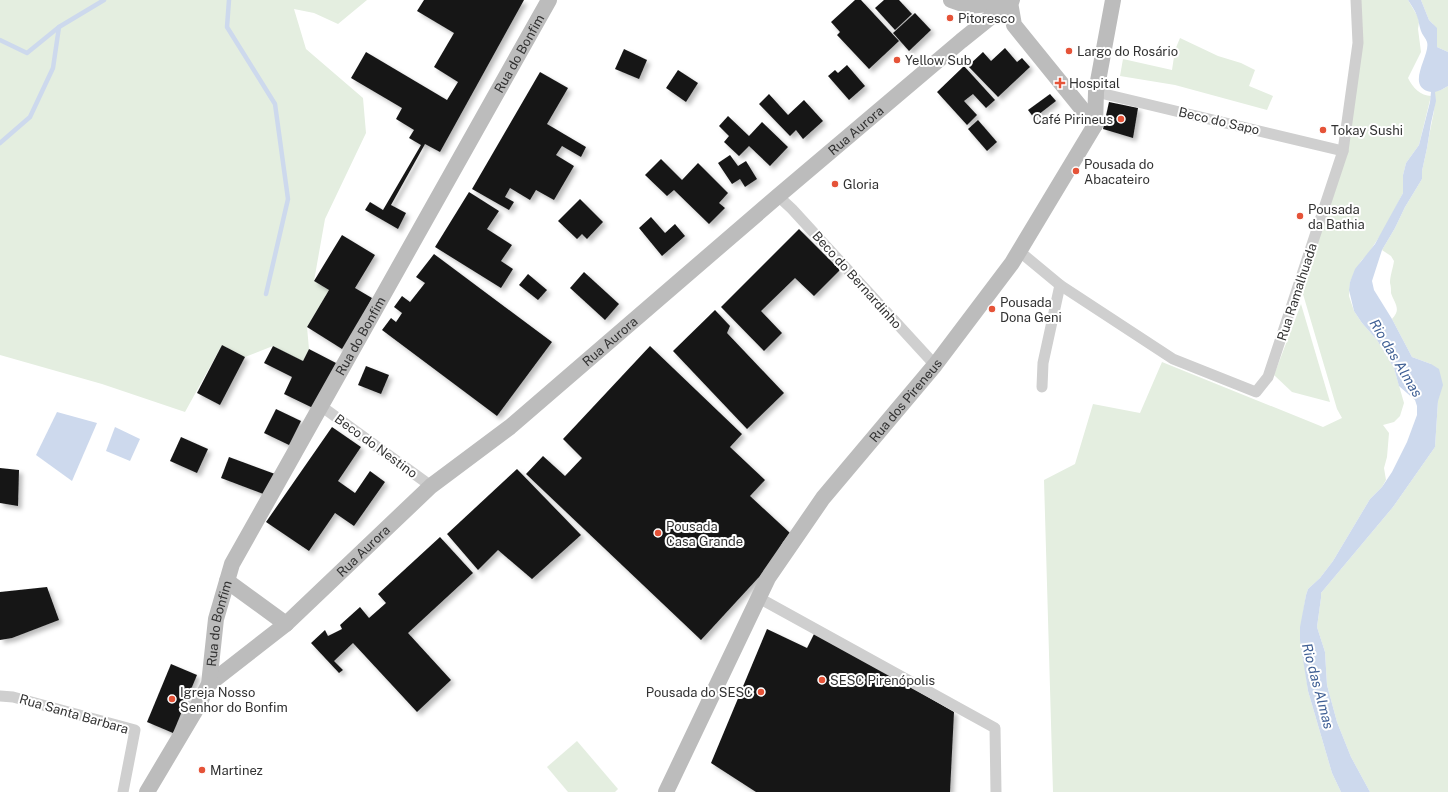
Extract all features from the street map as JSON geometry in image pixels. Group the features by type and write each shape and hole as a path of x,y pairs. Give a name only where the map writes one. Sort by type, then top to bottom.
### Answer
{"main road":[{"name":"Rua do Bonfim","path":"209,684 216,618 232,564 549,0"},
{"path":"951,0 968,6 1011,1 1014,24 1095,125"},
{"name":"Rua dos Pireneus","path":"666,792 768,578 823,498 935,365 1019,252 1095,125 1096,92 1113,0"},
{"name":"Rua Aurora","path":"209,684 286,624 431,486 510,427 778,196 1011,1"},
{"path":"962,41 973,24 973,15 968,6"},
{"path":"227,581 286,624"},
{"path":"148,792 194,713 209,684"}],"street":[{"name":"Rua Ramalhuada","path":"1060,285 1173,359 1256,392 1268,378 1343,151 1358,43 1356,0"},
{"name":"Beco do Sapo","path":"1096,92 1343,151"},
{"name":"Beco do Bernardinho","path":"778,196 792,209 935,365"},
{"path":"1019,252 1060,285 1043,363 1042,387"},
{"name":"Beco do Nestino","path":"321,406 431,486"},
{"path":"759,598 995,728 996,792"},
{"name":"Rua Santa Barbara","path":"0,696 12,697 135,730 123,792"}],"green space":[{"path":"0,0 367,0 338,24 314,13 294,9 306,49 363,98 366,133 325,219 314,281 329,290 307,327 309,349 303,361 273,346 245,357 222,345 185,412 102,384 0,355"},
{"path":"1356,0 1408,0 1418,17 1421,52 1408,78 1417,90 1427,96 1431,96 1419,145 1406,163 1403,175 1403,193 1385,228 1368,254 1361,261 1350,282 1349,296 1354,311 1377,340 1394,368 1404,403 1400,416 1394,422 1383,425 1389,433 1387,457 1384,468 1386,480 1382,487 1370,499 1333,561 1320,578 1308,589 1300,632 1308,691 1332,773 1341,792 1053,792 1044,480 1075,464 1093,404 1140,413 1162,362 1323,427 1342,418 1337,409 1300,284 1348,119"},
{"path":"1421,0 1448,0 1448,52 1437,47 1437,34 1433,24 1429,20"},
{"path":"1180,38 1218,56 1241,63 1255,70 1249,86 1273,96 1267,110 1175,85 1120,76 1123,59 1172,70 1175,50"},
{"path":"1448,86 1448,792 1370,792 1351,757 1337,722 1327,685 1325,652 1317,627 1321,593 1393,507 1435,447 1438,401 1431,364 1412,357 1392,319 1397,309 1391,293 1390,283 1394,261 1391,256 1382,250 1422,179 1422,171 1434,111 1435,91 1441,90"},
{"path":"1301,304 1330,402 1292,392 1274,375"},
{"path":"577,741 618,789 615,792 568,792 547,767"}],"water":[{"name":"Rio das Almas","path":"1408,0 1421,0 1429,20 1437,28 1437,47 1448,52 1448,86 1435,92 1436,101 1422,171 1422,179 1382,250 1372,281 1374,290 1392,319 1412,357 1431,364 1439,369 1443,385 1438,401 1435,447 1393,507 1321,593 1317,627 1325,652 1327,685 1337,722 1351,757 1370,792 1341,792 1332,773 1308,691 1300,640 1300,627 1308,589 1320,578 1333,561 1370,499 1382,487 1392,472 1407,442 1417,415 1415,400 1399,386 1394,368 1377,340 1354,311 1349,290 1350,282 1355,269 1375,244 1403,193 1403,175 1406,163 1419,145 1430,102 1431,92 1423,89 1420,84 1419,77 1426,55 1427,42 1420,27 1418,18"},
{"path":"57,412 97,423 72,481 36,455"},
{"path":"115,427 140,439 130,461 106,451"}],"building":[{"path":"424,0 524,0 440,152 425,144 391,205 406,213 398,229 365,210 370,202 383,210 421,145 409,138 414,130 396,119 402,108 351,78 366,52 447,100 458,82 434,67 454,33 417,11"},
{"path":"855,0 861,0 899,41 869,69 837,35 840,32 831,22"},
{"path":"884,0 899,0 912,14 895,30 875,8"},
{"path":"915,13 931,30 909,51 893,33"},
{"path":"1005,48 1017,62 1022,58 1030,67 998,97 968,66 983,52 991,61"},
{"path":"624,49 647,60 639,79 615,69"},
{"path":"847,65 865,86 849,100 828,76 835,70 838,73"},
{"path":"964,66 995,100 986,108 973,94 964,101 977,115 967,125 937,92"},
{"path":"678,70 698,83 686,102 666,88"},
{"path":"540,72 568,88 547,124 586,147 581,157 562,146 556,155 574,166 554,200 536,190 530,200 510,188 505,197 514,202 509,210 472,189"},
{"path":"769,94 788,115 804,100 823,121 803,139 796,130 790,136 759,104"},
{"path":"1050,94 1056,101 1034,118 1028,110"},
{"name":"Café Pirineus","path":"1109,102 1138,108 1133,138 1103,129"},
{"path":"728,116 749,136 762,122 788,147 770,166 749,146 739,156 724,142 729,136 719,126"},
{"path":"978,120 997,142 987,151 968,129"},
{"path":"730,155 738,166 746,161 757,179 745,187 740,179 732,184 718,163"},
{"path":"661,159 682,180 698,163 728,193 719,203 725,208 709,224 674,190 667,196 645,175"},
{"path":"469,192 499,211 487,229 512,245 501,261 513,269 501,288 435,247"},
{"path":"580,199 603,222 587,239 582,234 577,239 558,221"},
{"path":"651,217 665,233 675,224 685,236 662,256 639,228"},
{"path":"799,229 840,270 814,296 795,278 761,311 782,333 764,351 721,307"},
{"path":"342,235 375,255 355,288 372,298 342,349 307,327 329,290 314,281"},
{"path":"434,254 552,342 497,416 382,330 391,318 396,322 402,313 394,307 402,296 410,302 425,283 416,277"},
{"path":"584,272 619,304 605,320 570,288"},
{"path":"528,274 547,290 538,300 519,285"},
{"path":"715,310 730,326 727,333 784,393 747,429 673,351"},
{"path":"222,345 245,357 220,405 197,393"},
{"path":"273,346 303,361 309,349 338,364 315,409 284,394 292,377 264,363"},
{"path":"650,346 742,434 730,447 765,480 750,496 790,533 770,565 701,640 526,474 543,456 565,476 582,458 563,439"},
{"path":"366,366 389,375 381,394 358,385"},
{"path":"276,409 301,421 289,445 264,433"},
{"path":"332,427 361,447 338,481 355,493 370,471 385,482 354,526 335,513 309,551 266,522"},
{"path":"181,437 208,449 197,473 170,461"},
{"path":"229,457 275,474 266,495 221,478"},
{"path":"0,468 19,470 18,506 0,503"},
{"path":"517,469 581,535 532,579 498,550 478,570 447,534"},
{"path":"440,537 473,573 408,633 451,680 417,712 353,643 334,661 343,670 339,673 311,643 325,630 328,636 342,629 340,625 360,607 369,618 386,603 378,594"},
{"path":"47,587 59,620 12,638 0,640 0,592"},
{"name":"SESC Pirenópolis","path":"767,629 807,648 815,632 954,712 950,792 756,792 711,763"},
{"name":"Igreja Nosso Senhor do Bonfim","path":"171,664 197,675 173,733 147,722"}],"waterway":[{"path":"0,40 27,53 59,27 104,0"},
{"path":"229,0 227,27 275,104 288,199 266,294"},
{"path":"0,143 30,117 53,68 59,27"}],"place":[{"name":"Pitoresco","path":"950,18"},
{"name":"Largo do Rosário","path":"1069,51"},
{"name":"Yellow Sub","path":"897,60"},
{"name":"Hospital","path":"1060,83"},
{"name":"Café Pirineus","path":"1121,119"},
{"name":"Tokay Sushi","path":"1323,130"},
{"name":"Pousada do Abacateiro","path":"1076,171"},
{"name":"Gloria","path":"835,184"},
{"name":"Pousada da Bathia","path":"1300,216"},
{"name":"Pousada Dona Geni","path":"992,309"},
{"name":"Pousada Casa Grande","path":"658,533"},
{"name":"SESC Pirenópolis","path":"822,680"},
{"name":"Pousada do SESC","path":"761,692"},
{"name":"Igreja Nosso Senhor do Bonfim","path":"172,699"},
{"name":"Martinez","path":"202,770"}]}
